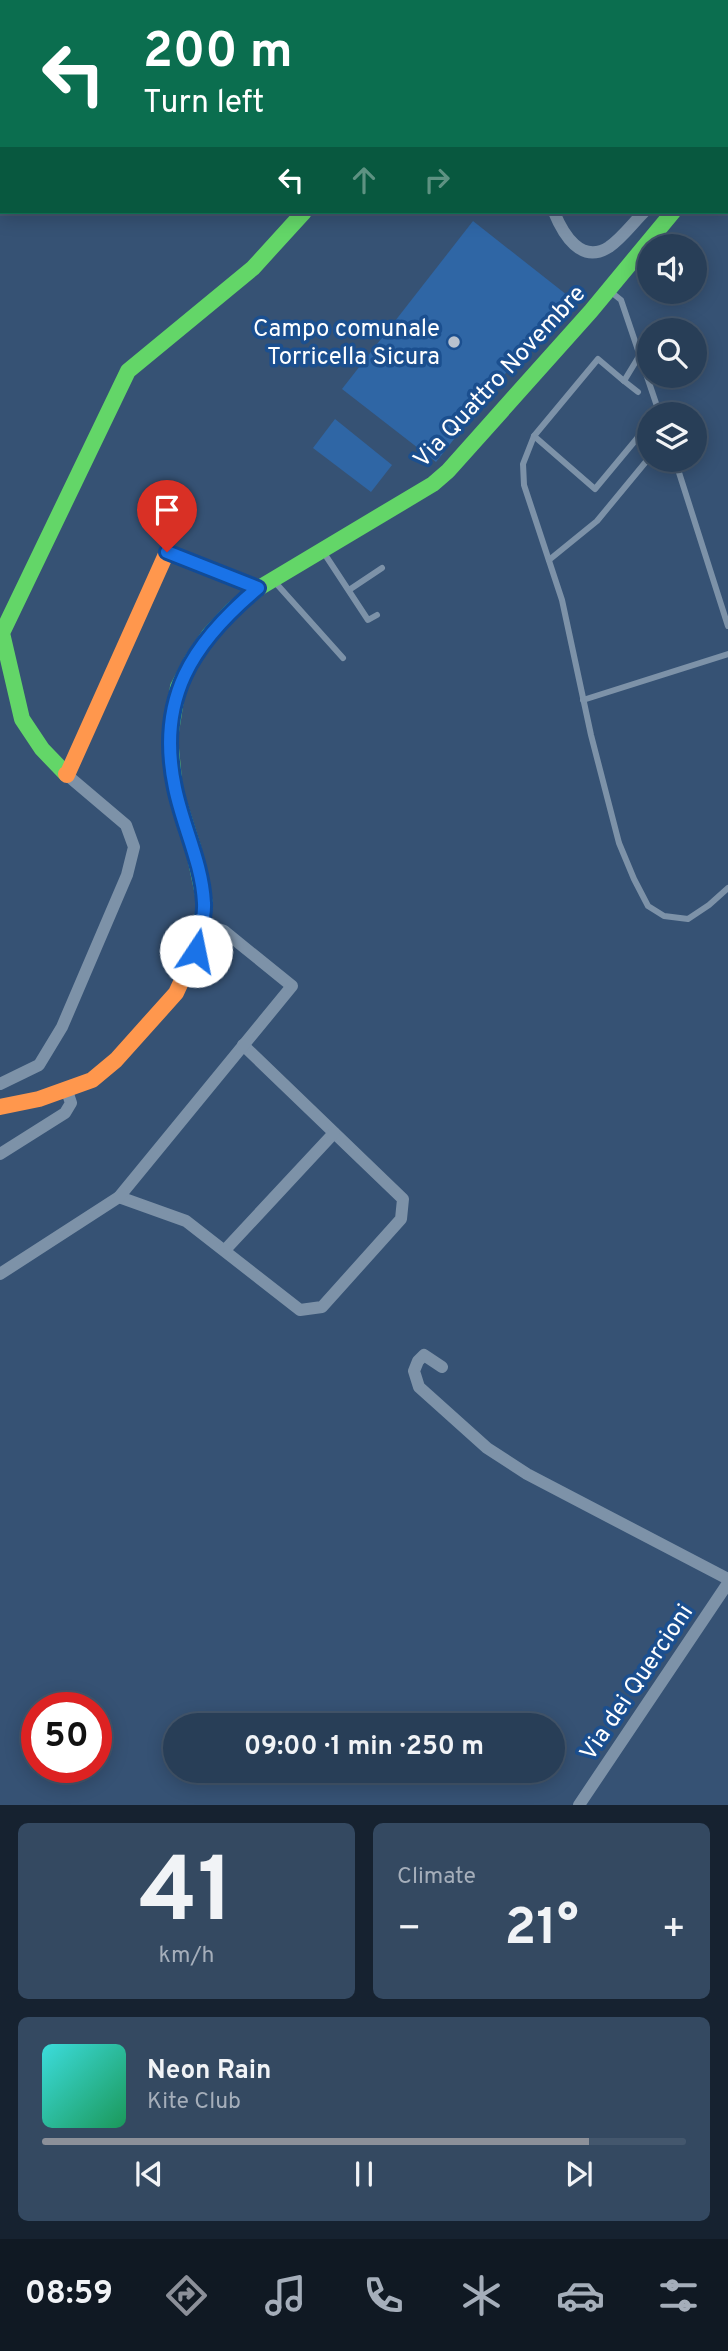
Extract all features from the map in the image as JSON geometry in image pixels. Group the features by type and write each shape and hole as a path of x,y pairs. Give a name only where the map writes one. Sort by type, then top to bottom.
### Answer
{"main road":[{"path":"258,588 167,552 67,775 42,749 22,719 2,633 128,372 253,268 302,214"},
{"name":"Via Quattro Novembre","path":"0,1107 67,1091 92,1080 116,1060 176,993 196,951 205,904 193,847 175,790 170,738 178,687 209,635 232,610 258,588 433,484 449,471 608,290 669,214"}],"street":[{"path":"555,214 565,235 578,249 593,252 609,247 642,214"},
{"path":"0,1084 39,1065 62,1027 127,875 134,847 126,825 67,775"},
{"path":"0,1274 119,1197 292,986 224,931 201,923"},
{"path":"119,1197 186,1221 300,1310 322,1307 401,1219 403,1199 243,1045"},
{"path":"0,1154 65,1113 71,1103 67,1091"},
{"path":"225,1250 334,1133"},
{"path":"442,1367 424,1355 414,1371 419,1387 487,1448 527,1474 728,1581"},
{"name":"Via dei Quercioni","path":"579,1805 728,1581"}],"lane":[{"path":"608,290 621,300 637,343"},
{"path":"638,392 598,359 534,436 523,464 524,485 562,600 583,700 619,843 634,879 648,906 664,916 688,919 728,888"},
{"path":"624,381 637,360"},
{"path":"534,436 595,489 637,438"},
{"path":"549,560 597,521 637,472"},
{"path":"679,472 728,626"},
{"path":"323,551 368,620 377,615"},
{"path":"349,590 382,568"},
{"path":"273,579 343,658"},
{"path":"583,700 728,654"}],"shaded area":[{"name":"Campo comunale Torricella Sicura","path":"473,221 567,295 436,462 342,389"},
{"path":"335,419 392,465 371,492 313,448"}],"traffic: fast":[{"path":"66,774 42,749 22,719 2,633 128,371 253,268 302,214"},
{"path":"195,952 205,904 193,847 175,790 170,738 178,687 192,660 209,635 232,610 259,588 433,484 448,471 591,311 671,214"}],"traffic: slow":[{"path":"66,774 167,552 259,588"},
{"path":"0,1107 39,1099 92,1080 116,1060 176,993 195,952"}],"place":[{"name":"Campo comunale Torricella Sicura","path":"454,342"}],"route":[{"path":"167,552 258,588 232,610 209,635 178,687 173,712 170,738 175,790 193,847 205,904 196,951"}]}
